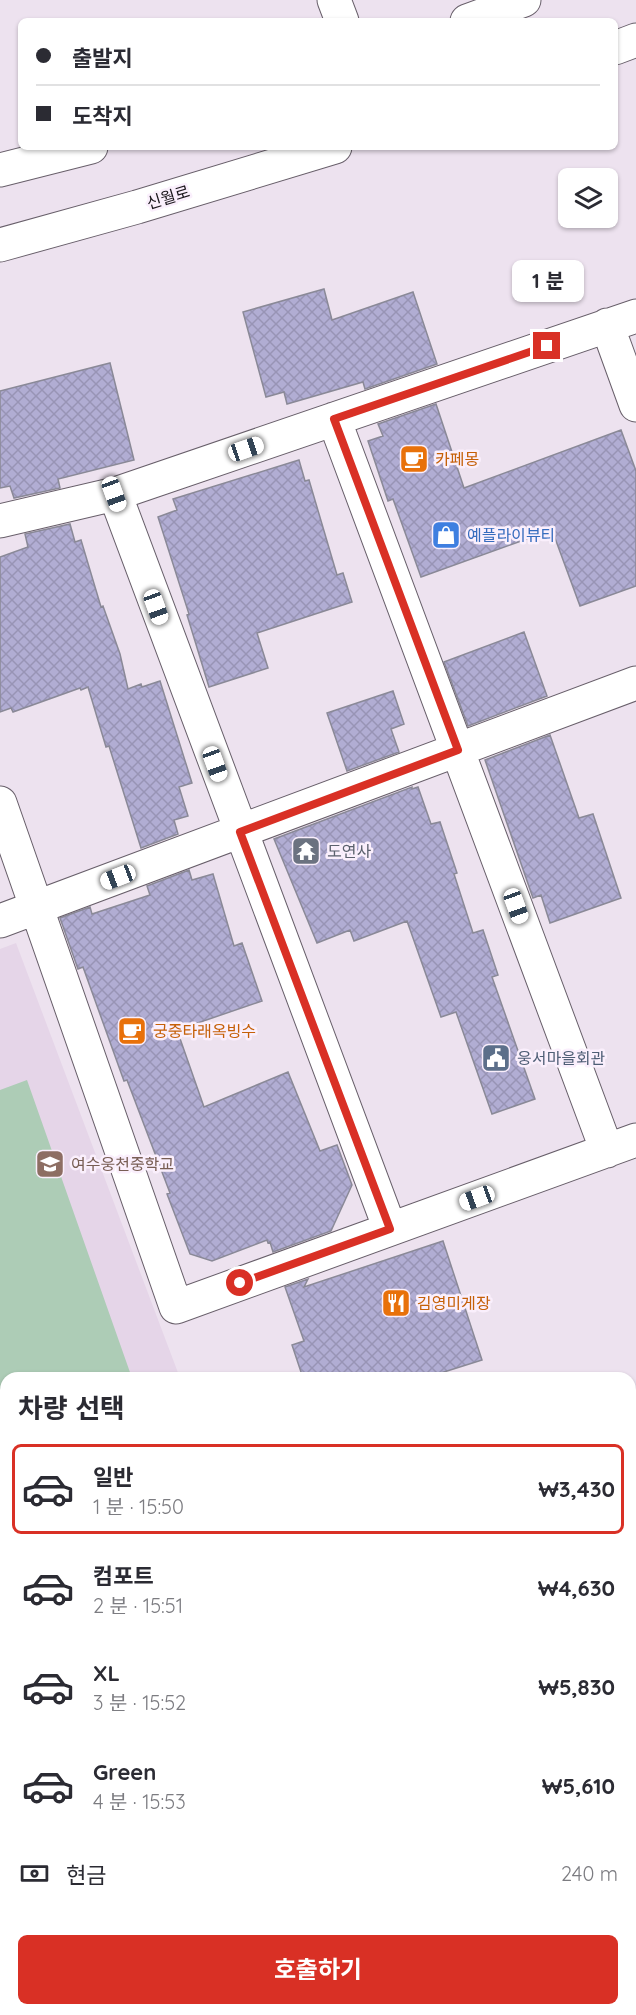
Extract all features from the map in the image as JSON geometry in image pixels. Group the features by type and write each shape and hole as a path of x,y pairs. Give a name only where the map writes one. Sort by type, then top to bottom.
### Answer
{"street":[{"path":"334,0 341,18"},
{"path":"475,18 524,0"},
{"path":"618,47 636,40"},
{"path":"0,170 79,150"},
{"name":"신월로","path":"0,245 325,150"},
{"path":"0,521 114,494 622,320 636,405"},
{"path":"0,803 176,1306 622,1145 458,750 334,419"},
{"path":"114,494 390,1229"},
{"path":"0,921 636,683"}],"shaded area":[{"name":"여수웅천중학교","path":"16,943 178,1372 0,1372 0,949"}],"green space":[{"path":"27,1080 130,1372 0,1372 0,1090"}],"building":[{"path":"324,289 332,320 413,292 437,364 365,389 363,382 287,404 284,392 266,397 243,312"},
{"path":"110,363 134,460 58,479 60,488 14,498 10,486 0,488 0,391"},
{"path":"436,404 464,488 621,430 636,471 636,586 580,606 552,530 421,577 393,499 388,501 368,441 383,436 378,424"},
{"path":"299,460 305,481 309,480 337,575 343,573 352,602 257,633 268,668 209,687 187,615 189,614 158,517 177,510 173,499"},
{"path":"70,524 75,542 81,540 101,607 103,606 120,654 128,689 160,681 192,783 179,787 188,816 174,820 178,834 141,848 88,687 13,712 11,708 0,712 0,557 28,547 25,534"},
{"path":"524,632 547,696 468,726 444,662"},
{"path":"393,691 404,724 391,729 399,752 347,771 327,713"},
{"path":"550,735 579,818 593,814 621,898 550,923 541,895 533,898 485,760"},
{"path":"412,787 412,789 418,787 431,824 440,822 473,933 483,930 498,975 492,977 535,1099 492,1114 456,1012 441,1017 407,921 354,941 350,930 317,943 274,839"},
{"path":"189,870 192,880 213,874 234,946 242,943 262,1001 177,1030 204,1107 288,1072 320,1151 337,1145 352,1185 331,1231 273,1252 267,1240 212,1261 190,1254 167,1194 170,1193 127,1080 124,1081 83,967 78,969 60,918 90,907 92,914 150,895 147,886"},
{"path":"443,1241 482,1360 444,1372 301,1372 292,1345 304,1341 285,1287 308,1279 304,1287"}],"place":[{"name":"카페몽","path":"414,459"},
{"name":"예플라이뷰티","path":"446,535"},
{"name":"도연사","path":"306,851"},
{"name":"궁중타래옥빙수","path":"132,1031"},
{"name":"웅서마을회관","path":"496,1058"},
{"name":"여수웅천중학교","path":"50,1164"},
{"name":"김영미게장","path":"396,1303"}],"route":[{"path":"240,1283 390,1229 240,832 458,750 334,419 547,346"}]}
